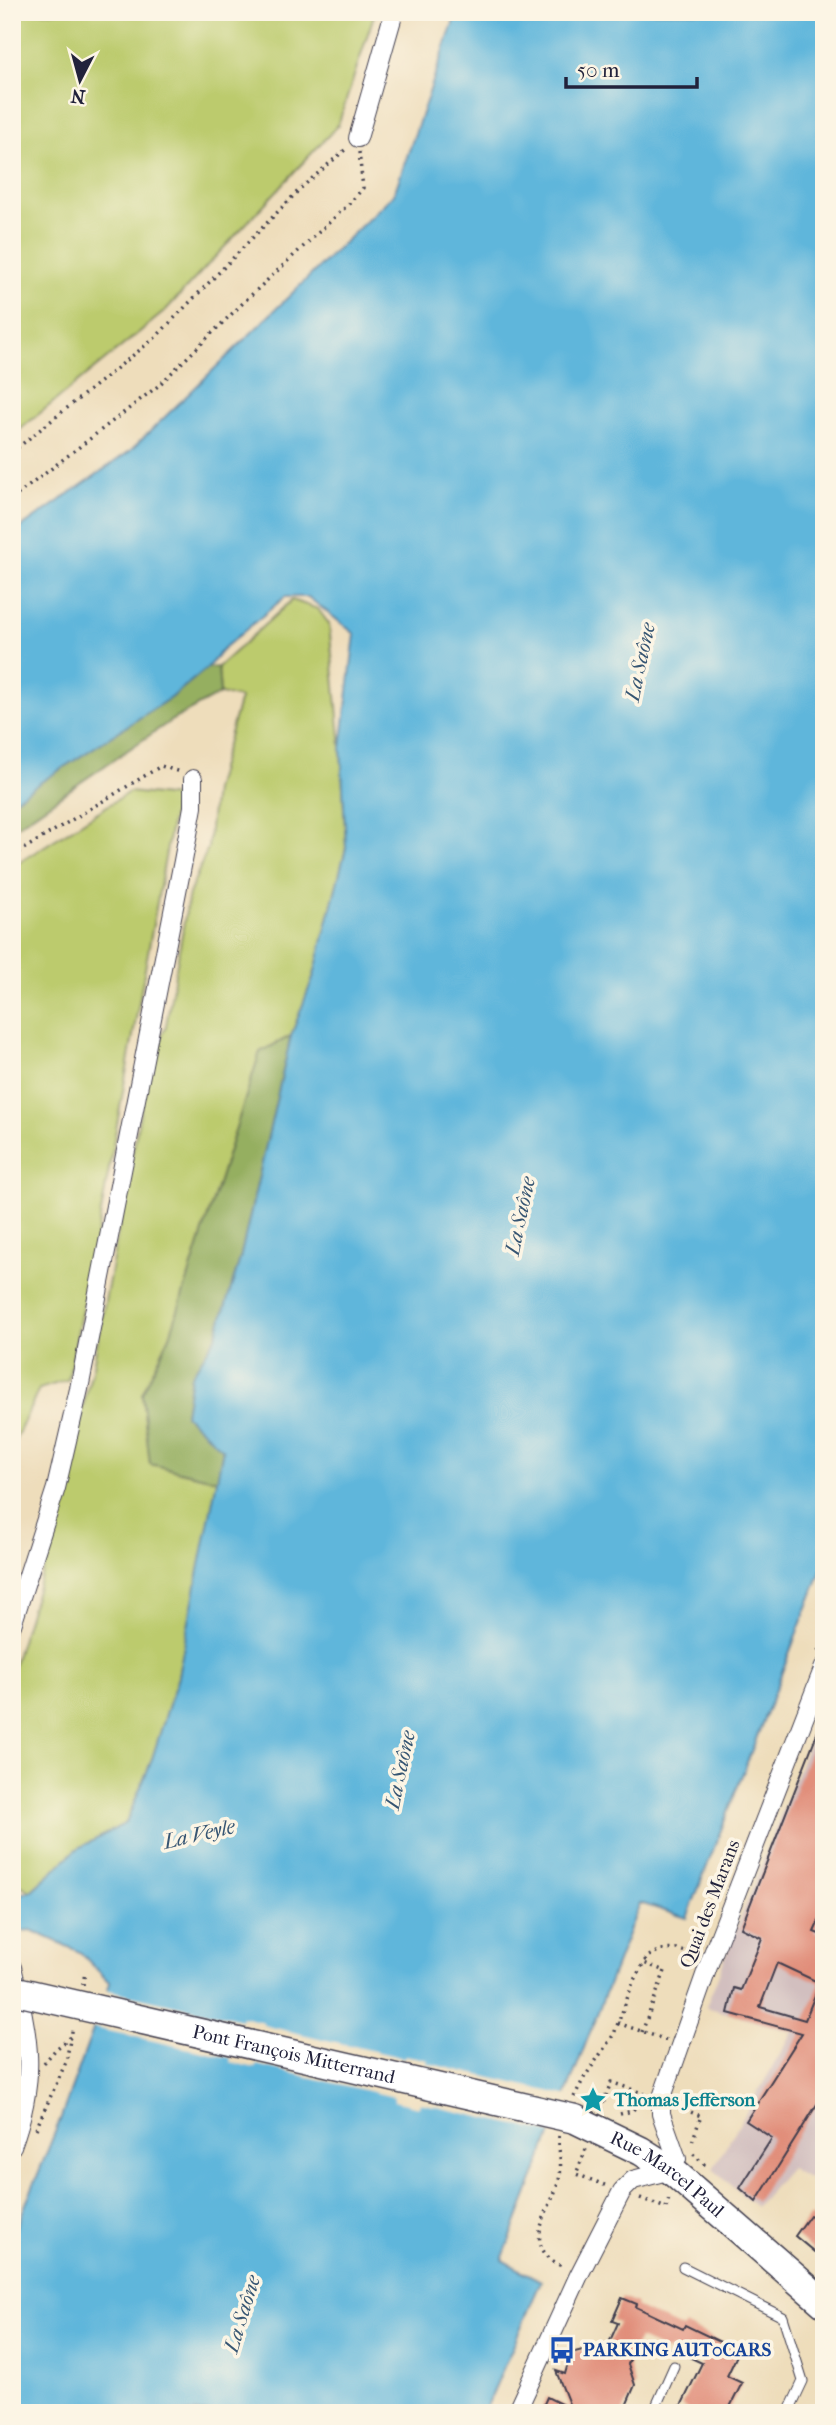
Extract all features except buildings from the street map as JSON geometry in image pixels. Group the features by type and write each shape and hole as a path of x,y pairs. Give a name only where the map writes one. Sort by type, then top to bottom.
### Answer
{"main road":[{"name":"Pont François Mitterrand","path":"12,1990 579,2121"},
{"name":"Rue Marcel Paul","path":"579,2121 607,2125 658,2146 824,2303"},
{"name":"Rue Marcel Paul","path":"674,2164 824,2286"}],"street":[{"path":"358,138 394,12"},
{"path":"12,1625 56,1488 79,1390 183,861 193,807 193,779"},
{"name":"Quai des Marans","path":"674,2164 661,2100 710,1961 824,1667"},
{"path":"12,1967 24,2015 30,2065 15,2138"},
{"path":"516,2413 579,2275 622,2191 633,2180 674,2164"}],"lane":[{"path":"683,2267 783,2317 803,2381 788,2413"},
{"path":"653,2413 674,2366"}],"path":[{"path":"12,452 156,337 300,188 358,138"},
{"path":"12,499 158,386 348,205 363,188 358,138"},
{"path":"12,856 161,766 193,779"},
{"path":"611,2187 576,2174 583,2078 607,2046 634,1980 647,1957 660,1950 677,1949 702,1957"},
{"path":"642,2032 664,1971 644,1962"},
{"path":"82,1985 85,1972"},
{"path":"618,2023 680,2046"},
{"path":"15,2138 38,2129 66,2062 74,2024"},
{"path":"30,2065 39,2066 71,2038"},
{"path":"569,2270 553,2262 544,2254 539,2244 539,2234 560,2175 558,2147 611,2082 646,2095 632,2111 612,2114"}],"shaded area":[{"path":"824,1704 824,2187 790,2168 756,2207 713,2169 793,2032 706,2007"}],"green space":[{"path":"12,12 375,12 338,125 164,312 12,436"},
{"path":"292,600 318,609 329,624 341,748 346,848 314,975 291,1036 260,1052 170,1336 142,1394 150,1464 218,1480 178,1676 151,1762 126,1823 77,1849 31,1891 13,1881 12,1670 44,1567 93,1366 150,1060 166,1026 189,894 208,848 214,790 240,698 220,694 218,667"},
{"path":"218,667 220,694 172,720 12,829 12,801 173,696 207,668"},
{"path":"129,792 176,797 68,1380 39,1389 12,1447 12,867"},
{"path":"291,1036 240,1259 216,1337 191,1376 185,1415 223,1449 218,1480 150,1464 142,1394 170,1336 260,1052"}],"water":[{"path":"457,12 824,12 824,1563 687,1918 640,1903 502,2260 541,2281 484,2413 12,2413 12,2238 60,2120 110,1983 80,1952 31,1930 12,1932 12,1896 31,1891 77,1849 126,1823 151,1762 178,1676 223,1449 185,1415 191,1376 216,1337 240,1259 291,1036 314,975 346,848 341,748 355,634 308,597 285,597 224,648 207,668 173,696 12,801 12,534 130,451 394,194"}],"pier":[{"path":"104,1989 241,2020 242,2017 263,2022 263,2025 404,2058 405,2055 428,2060 427,2063 569,2096 554,2134 420,2103 419,2107 394,2101 394,2097 257,2065 255,2068 230,2062 231,2058 90,2027"}],"place":[{"name":"Thomas Jefferson","path":"593,2100"},
{"name":"PARKING AUT0CARS","path":"562,2350"}],"water label":[{"name":"La Saône","path":"640,662"},
{"name":"La Saône","path":"520,1216"},
{"name":"La Saône","path":"400,1770"},
{"name":"La Veyle","path":"199,1834"},
{"name":"La Saône","path":"242,2314"}]}
